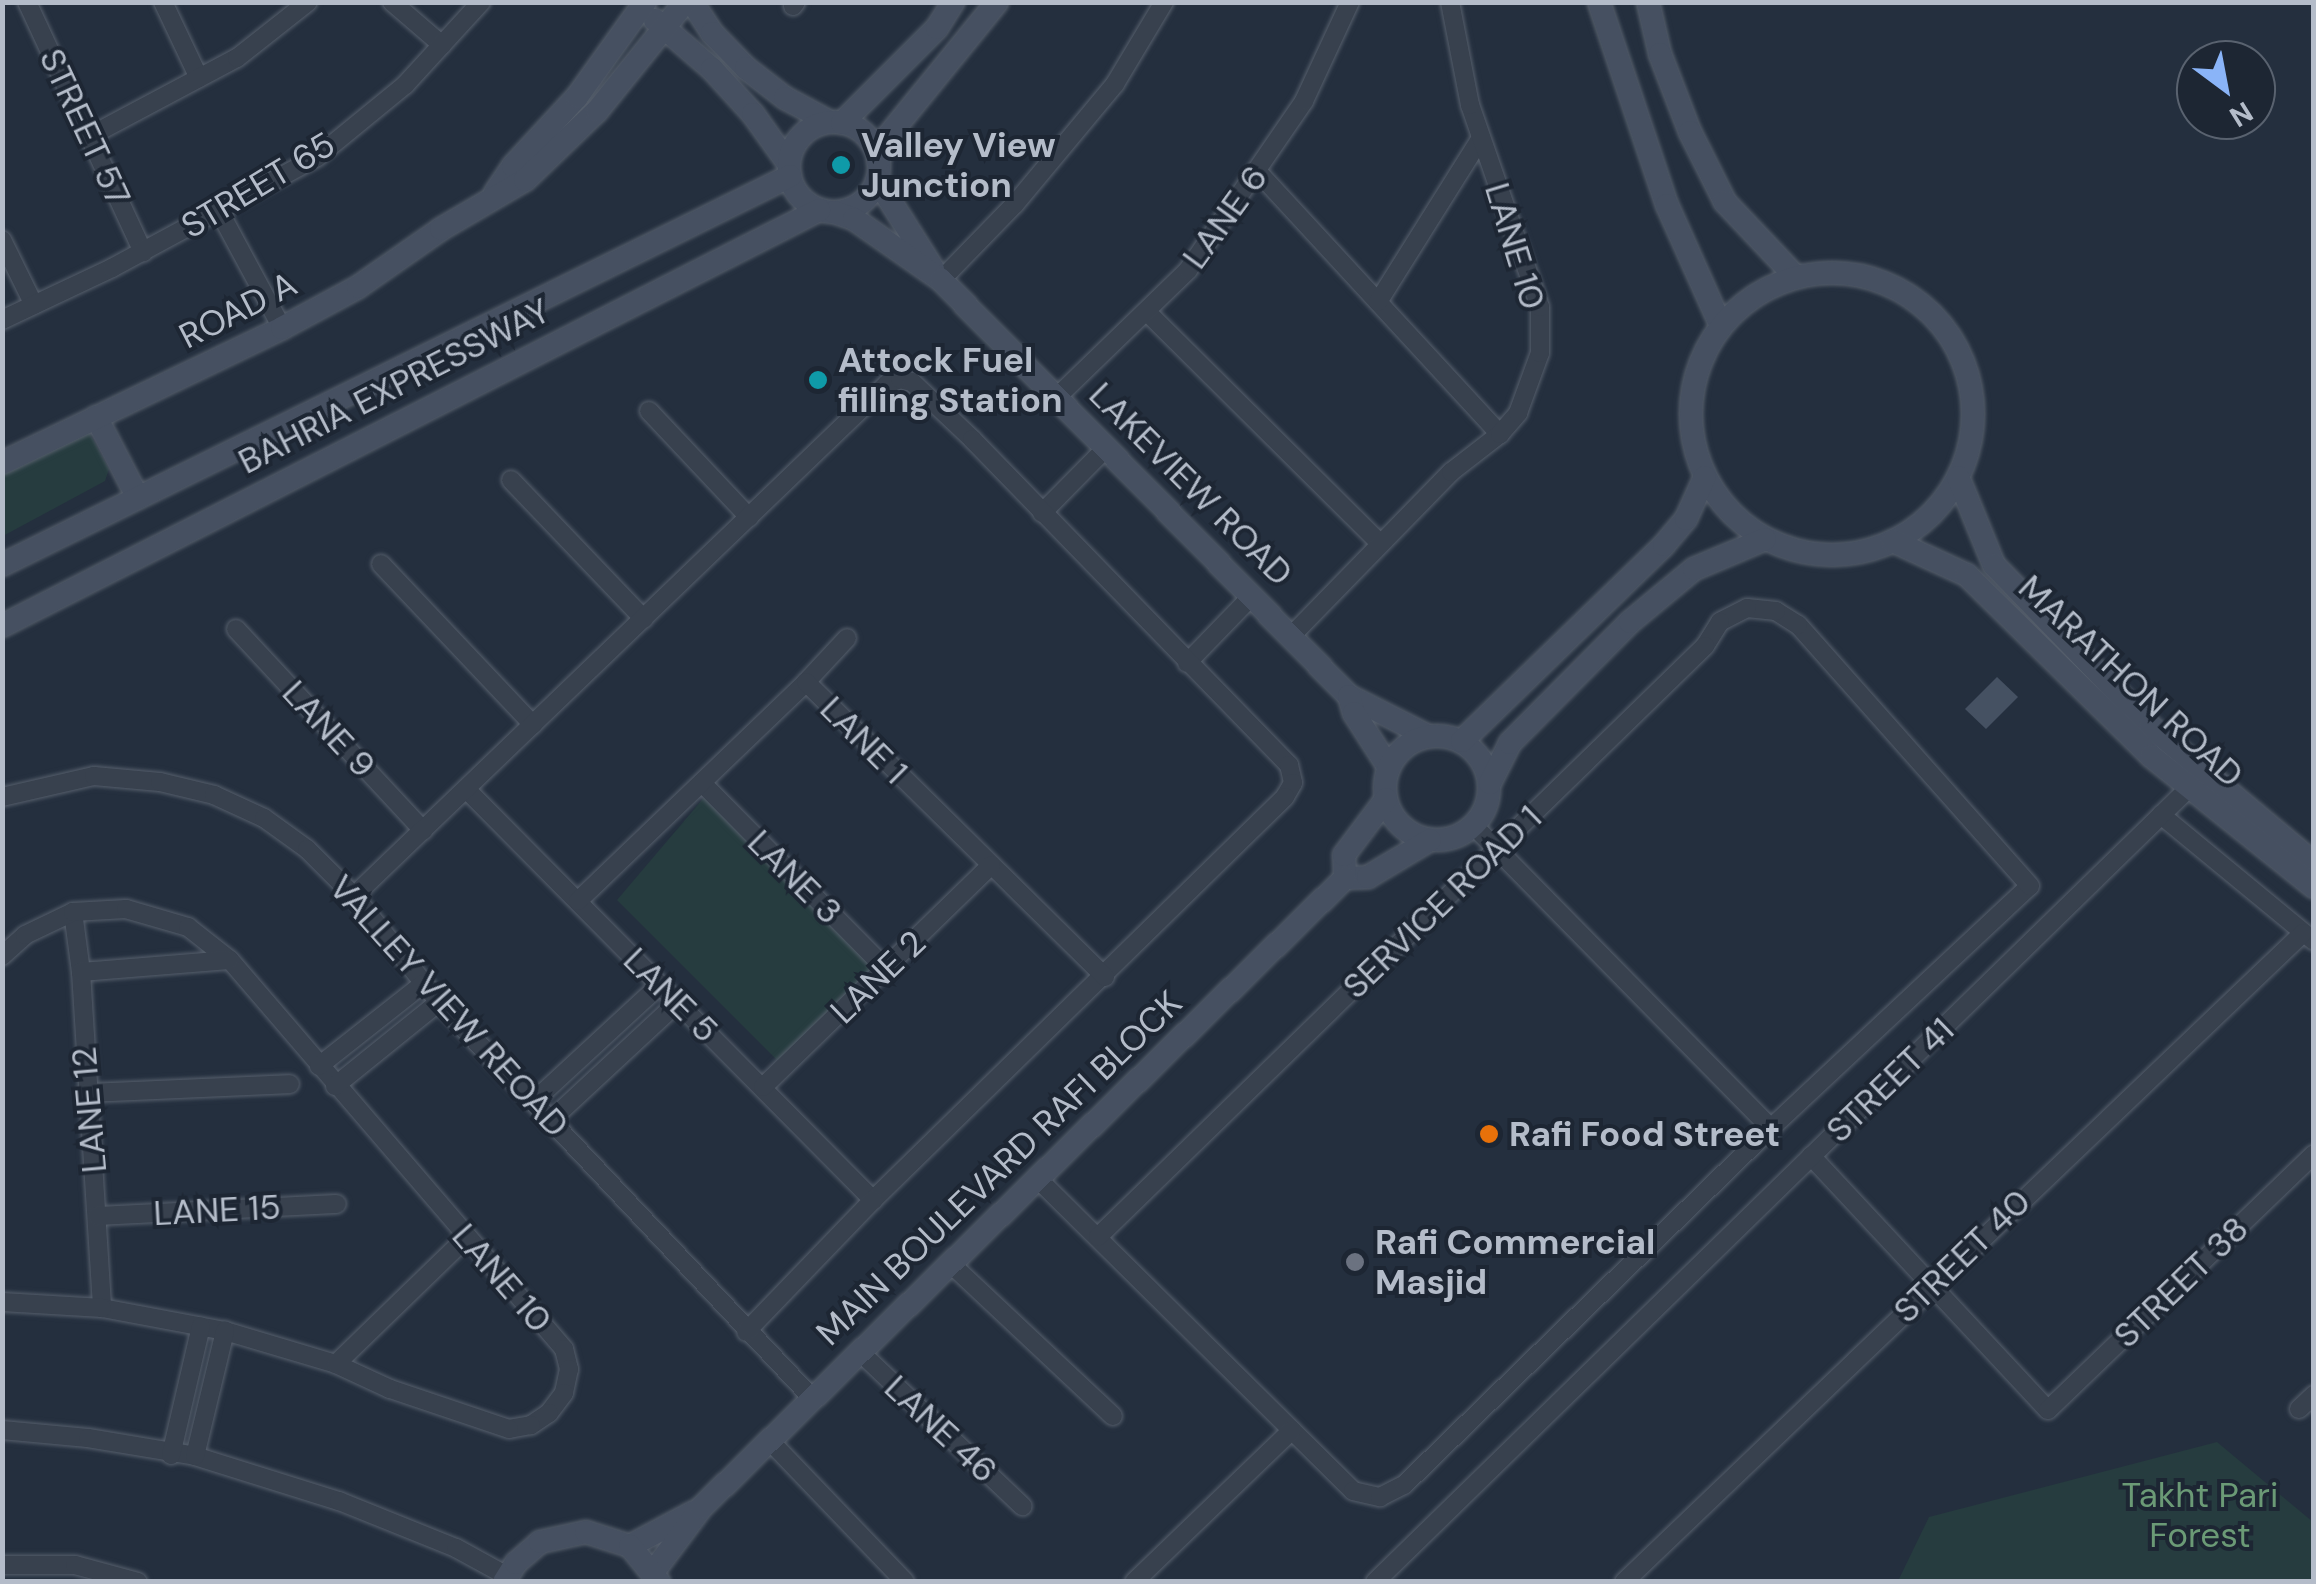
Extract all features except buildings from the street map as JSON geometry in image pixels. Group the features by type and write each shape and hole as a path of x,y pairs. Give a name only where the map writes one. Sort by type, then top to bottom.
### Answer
{"main road":[{"name":"ROAD A","path":"2,463 282,328 358,287 493,196 525,180 597,111 689,2"},
{"path":"689,2 746,68 785,98 859,130 872,143 878,170 941,280"},
{"path":"826,211 861,203 878,170 888,135 997,2"},
{"path":"1598,2 1668,205 1721,326"},
{"path":"1648,2 1660,54 1690,132 1725,202 1796,277"},
{"path":"493,196 513,166 577,97 643,6 722,80 789,170 800,197 826,211 854,219 941,280"},
{"path":"789,170 798,140 835,122 937,28 945,6"},
{"name":"BAHRIA EXPRESSWAY","path":"2,565 789,170"},
{"name":"BAHRIA EXPRESSWAY","path":"2,626 826,211"},
{"path":"1832,272 1868,277 1901,290 1930,312 1960,356 1973,408 1970,443 1958,477 1930,514 1893,541 1862,552 1829,555 1766,539 1721,502 1705,478 1693,439 1691,400 1706,348 1721,326 1756,296 1796,277 1832,272"},
{"name":"LAKEVIEW ROAD","path":"941,280 1349,696"},
{"path":"96,417 138,498"},
{"name":"MARATHON ROAD","path":"1958,477 1994,565 2150,726 2314,863"},
{"path":"1462,741 1664,545 1686,519 1705,478"},
{"path":"1428,736 1409,744 1389,768 1386,799 1344,855 1346,878 1368,877 1430,840 1454,838 1474,826 1487,806 1490,783 1510,743 1630,622 1694,569 1766,539"},
{"name":"MARATHON ROAD","path":"1893,541 1967,576 2151,756 2314,886"},
{"path":"1349,696 1428,736 1462,741 1481,758 1490,783"},
{"path":"1349,696 1354,713 1389,768"},
{"path":"1386,799 1405,829 1430,840"},
{"name":"MAIN BOULEVARD RAFI BLOCK","path":"702,1508 1346,878"},
{"path":"630,1546 702,1508"},
{"path":"506,1579 540,1542 570,1532 601,1534 630,1546 656,1576 702,1508"}],"street":[{"name":"STREET 57","path":"27,2 143,252"},
{"path":"164,2 199,78"},
{"path":"90,136 237,58 308,2"},
{"path":"392,2 442,45"},
{"name":"STREET 65","path":"2,320 143,252 316,156 405,85 481,2"},
{"path":"941,280 1015,204 1115,84 1164,2"},
{"name":"LANE 6","path":"1056,398 1188,270 1304,101 1350,2"},
{"name":"LANE 10","path":"1292,635 1451,472 1500,434 1518,413 1540,353 1540,307 1470,105 1450,2"},
{"path":"1378,302 1482,138"},
{"path":"1258,172 1500,434"},
{"path":"219,211 282,328"},
{"path":"2,240 34,306"},
{"path":"1147,312 1380,542"},
{"path":"354,896 468,791 887,384 900,379 924,394 1289,765 1293,783 1285,798 873,1200 746,1332"},
{"path":"649,410 749,517"},
{"path":"1042,512 1106,448"},
{"path":"512,480 644,619"},
{"path":"381,564 533,725"},
{"path":"1187,663 1252,596"},
{"name":"SERVICE ROAD 1","path":"1098,1237 1704,646 1720,622 1746,608 1776,612 1798,625 2030,886 1771,1128"},
{"name":"LANE 9","path":"236,629 424,830"},
{"path":"806,682 847,638"},
{"name":"LANE 1","path":"578,901 806,682 1105,977"},
{"name":"VALLEY VIEW REOAD","path":"2,797 94,776 160,782 214,795 264,818 307,849 354,896 439,1002 813,1399"},
{"name":"LANE 3","path":"702,783 886,970"},
{"name":"STREET 41","path":"1375,1582 2190,787"},
{"name":"LANE 5","path":"468,791 873,1200"},
{"path":"2161,815 2308,937"},
{"path":"1038,1179 1353,1491 1380,1497 1404,1485 1771,1128 1474,826"},
{"name":"LANE 2","path":"763,1087 991,865"},
{"name":"LANE 10","path":"2,956 25,935 73,912 126,909 188,927 230,960 564,1349 568,1368 564,1392 550,1413 531,1425 509,1429 390,1389 336,1364 225,1331 102,1308 2,1302"},
{"name":"LANE 12","path":"73,912 81,972 102,1308"},
{"name":"STREET 40","path":"1624,1582 1931,1285 2308,937"},
{"path":"81,972 230,960"},
{"path":"319,1066 423,984"},
{"path":"533,1102 660,984"},
{"path":"335,1086 439,1002"},
{"path":"550,1121 678,1002"},
{"path":"86,1092 290,1084"},
{"name":"STREET 38","path":"1931,1285 2048,1410 2314,1154"},
{"path":"1811,1156 1931,1285"},
{"name":"LANE 15","path":"97,1216 337,1204"},
{"path":"336,1364 467,1237"},
{"path":"950,1264 1113,1416"},
{"path":"171,1454 201,1326"},
{"path":"195,1456 225,1331"},
{"name":"LANE 46","path":"860,1352 1022,1506"},
{"path":"2300,1409 2314,1395"},
{"path":"2,1430 88,1438 195,1456 340,1501 456,1548 506,1579"},
{"path":"1134,1582 1292,1430"},
{"path":"770,1441 905,1582"},
{"path":"2,1565 138,1582"}],"green space":[{"path":"89,432 109,469 105,481 3,536 3,470"},
{"path":"707,794 880,972 783,1066 617,900"},
{"name":"Takht Pari Forest","path":"2217,1442 2313,1522 2313,1581 1898,1581 1929,1517"}],"place":[{"name":"Valley View Junction","path":"841,165"},
{"name":"Attock Fuel filling Station","path":"818,380"},
{"name":"Rafi Food Street","path":"1489,1134"},
{"name":"Rafi Commercial Masjid","path":"1355,1262"}]}
